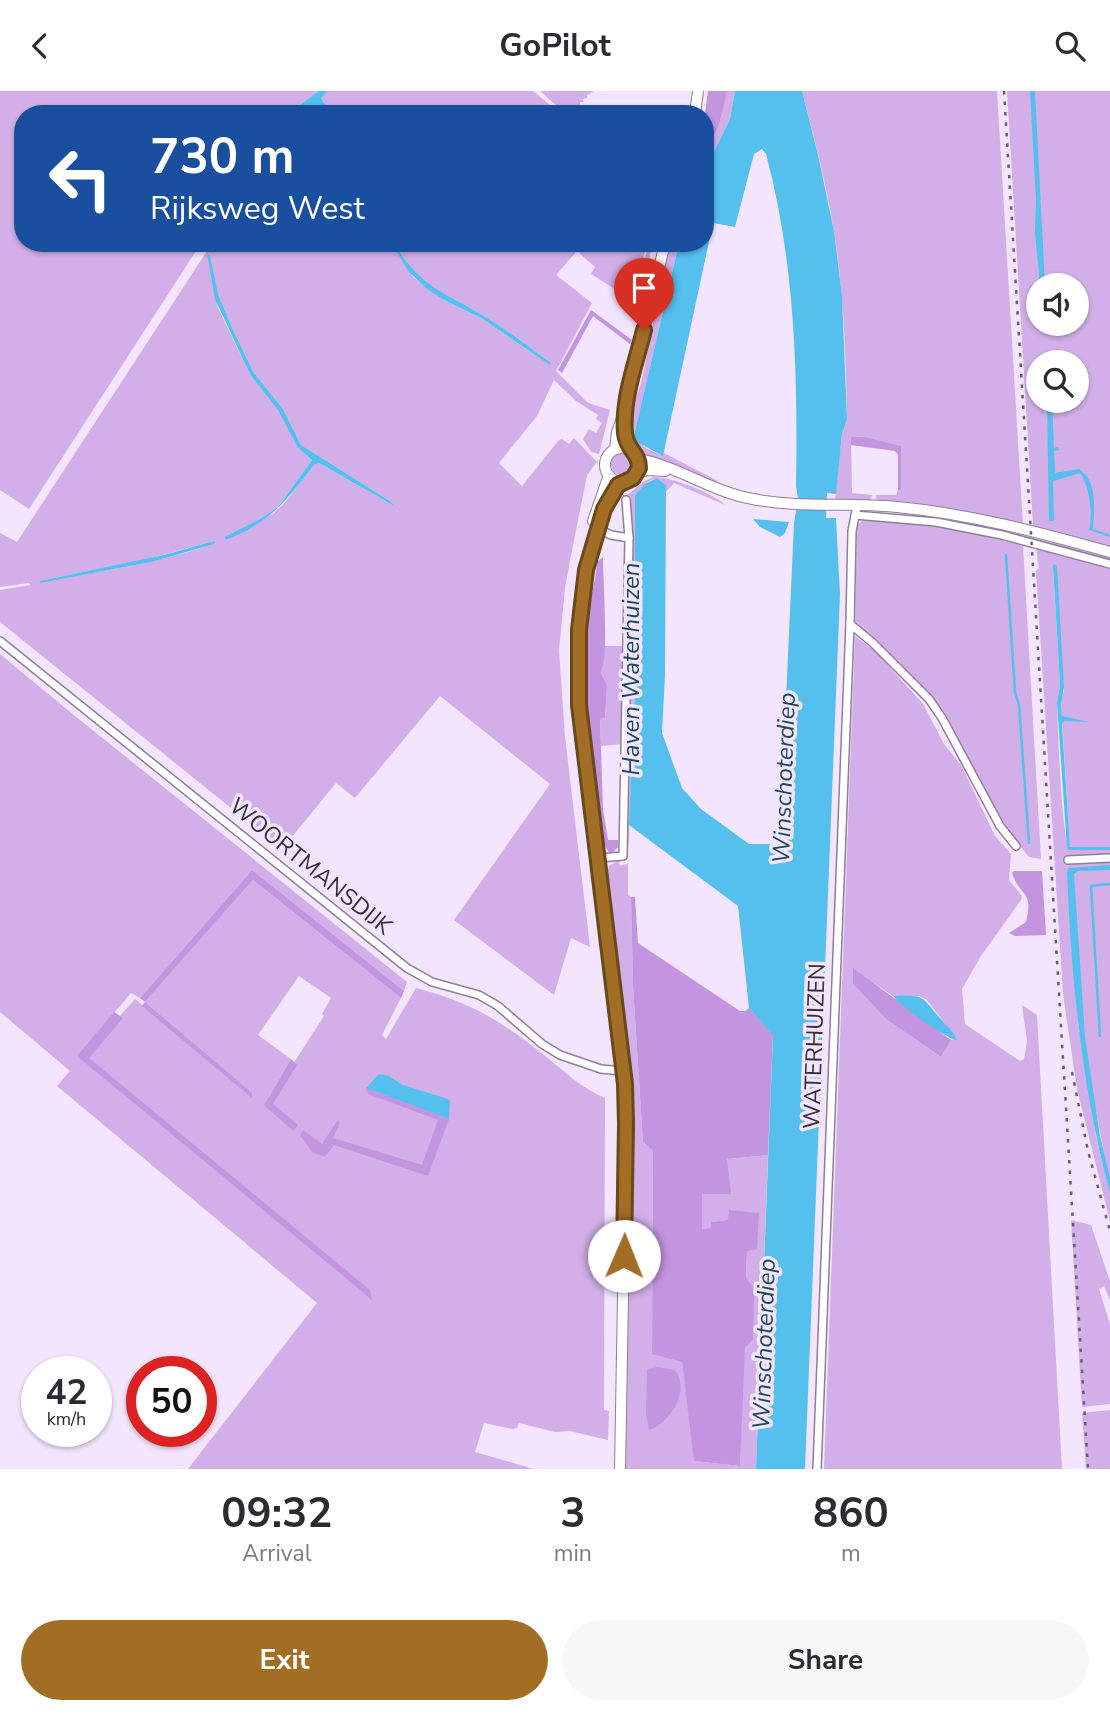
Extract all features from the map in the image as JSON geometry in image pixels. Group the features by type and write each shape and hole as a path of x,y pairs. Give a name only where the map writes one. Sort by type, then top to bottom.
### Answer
{"main road":[{"path":"586,570 585,560 591,530 609,475 606,460 615,449 663,252"},
{"path":"625,410 625,433 629,449 638,459 666,465 739,496 856,510 893,506 968,515 1110,552"},
{"path":"615,449 629,449"},
{"path":"637,473 638,459"},
{"path":"620,1469 626,1123 623,1071 579,705 579,630 586,570 597,528 613,491 621,481 630,479 637,473 647,470 673,470"},
{"path":"609,475 621,481"}],"street":[{"path":"599,858 623,856 629,538 626,500"},
{"path":"856,510 1002,535 1110,563"},
{"name":"WATERHUIZEN","path":"817,1469 852,531 856,510"},
{"path":"597,528 611,535 629,538"},
{"path":"850,624 891,660 929,699 1000,826 1016,846"},
{"name":"WOORTMANSDIJK","path":"0,641 407,968 432,982 479,995 498,1006 542,1044 560,1055 601,1069 623,1071"},
{"path":"1068,860 1110,858"}],"shaded area":[{"path":"0,91 319,91 300,105 14,105 14,252 195,252 29,509 0,490"},
{"path":"328,91 533,91 550,105 325,105 321,98"},
{"path":"540,91 594,91 580,102 580,105 556,105"},
{"path":"708,91 727,91 714,136 714,105 706,105"},
{"path":"727,91 735,91 730,119 714,152 714,136"},
{"path":"802,91 997,91 1023,525 877,503 876,495 896,495 901,489 901,446 851,437 852,493 872,495 869,503 835,501 842,434 847,419 842,302 831,214"},
{"path":"1007,91 1110,91 1110,1184 1084,1049 1072,869 1068,882 1078,1022 1096,1137 1110,1193 1110,1221 1077,1089 1063,994 1036,570 1039,569 1036,548 1054,551 1052,533 1034,528 1026,413 1089,413 1089,350 1026,350 1026,407","holes":["1053,566 1064,691 1061,699 1070,850 1064,825 1060,780 1057,703 1060,685"]},
{"path":"206,252 397,252 414,278 446,301 481,318 550,362 496,324 430,285 400,252 576,252 556,275 592,303 556,371 588,403 610,410 599,454 591,452 583,439 589,429 596,433 602,423 596,419 598,415 576,401 554,380 537,416 499,463 522,486 559,440 569,444 574,438 597,462 587,475 565,588 559,650 565,737 590,947 571,938 554,995 454,920 550,784 440,696 355,798 336,783 282,849 0,622 0,590 30,585 0,587 0,533 17,542","holes":["208,253 218,294 254,373 283,409 301,445 396,507 319,463 314,465 274,513 225,540 278,507 312,460 298,448 279,410 246,366 218,308","214,541 211,545 148,562 40,581 148,559"]},
{"path":"578,252 645,252 638,285 647,252 651,252 638,304 591,274 595,267"},
{"path":"668,252 677,252 634,435 646,448 662,455 664,453 718,481 714,483 647,458 632,446 628,434 629,417 642,379"},
{"path":"591,310 632,340 630,344 593,316 562,373 558,370"},
{"path":"851,437 864,437 901,446 901,490 898,490 898,455 895,451 851,445"},
{"path":"622,453 630,456 633,464 630,472 622,475 614,472 611,464 614,456"},
{"path":"654,477 691,487 725,505 674,483 666,492 664,483 657,478 649,481 635,495 635,686 628,849 625,849 631,548 631,501 627,500 626,496"},
{"path":"863,519 919,523 1023,546 1041,859 1029,857 1006,829 943,710 900,663 855,621 857,526"},
{"path":"603,557 605,636 601,673 607,686 605,718 600,719 603,809 608,840 618,840 618,847 613,852 609,852 602,837 596,813 584,676 586,621 597,562"},
{"path":"855,636 877,653 923,704 944,744 961,765 995,836 1011,854 1009,880 1022,896 962,989 965,1024 1020,1061 1024,1059 1027,1041 1022,1005 1037,1015 1062,1469 824,1469","holes":["853,969 893,996 919,996 927,1000 956,1038 951,1040 941,1057 886,1019 853,984"]},
{"path":"604,646 625,646 623,744 601,746 600,719 605,718 607,686 601,673"},
{"path":"0,654 407,982 404,991 252,870 140,998 131,993 78,1056 371,1299 84,1057 135,999 253,1095 145,1002 253,880 401,998 382,1035 386,1039 416,988 453,999 498,1022 580,1084 605,1098 604,1410 609,1411 608,1440 519,1423 517,1428 513,1429 484,1423 475,1452 534,1469 188,1469 205,1447 217,1447 217,1432 317,1303 57,1086 70,1071 0,1012","holes":["299,976 331,998 322,1014 324,1016 265,1103 291,1059 258,1035"]},
{"path":"619,860 620,866 628,863 628,895 631,897 633,987 643,1142 653,1151 652,1353 682,1362 695,1461 740,1466 743,1365 745,1348 753,1340 755,1290 746,1277 747,1250 728,1220 711,1222 710,1228 702,1229 702,1194 727,1159 768,1155 756,1469 624,1469 628,1206 632,1146 631,1084 615,983 606,877 609,866"},
{"path":"252,870 404,991 401,998 253,880 145,1002 140,998"},
{"path":"1042,871 1046,935 1015,936 1009,933 1026,922 1028,911 1027,899 1015,881 1012,873"},
{"path":"631,897 635,897 638,943 740,1011 749,1008 773,1034 768,1155 727,1159 731,1194 702,1194 702,1229 710,1228 711,1222 728,1220 729,1210 759,1213 757,1249 747,1251 746,1277 755,1290 753,1340 745,1348 740,1466 694,1461 682,1362 652,1354 653,1151 643,1142 633,987"},
{"path":"853,968 951,1040 941,1057 886,1019 853,984"},
{"path":"145,1002 252,1093 252,1098 142,1006"},
{"path":"114,1012 123,1018 89,1058 370,1290 372,1300 77,1056"},
{"path":"291,1059 297,1065 273,1104 298,1125 293,1131 264,1105"},
{"path":"366,1088 449,1119 428,1176 334,1145 325,1157 312,1152 300,1135 303,1130 322,1144 337,1121 340,1123 333,1138 422,1165 438,1120 368,1094"},
{"path":"1071,1220 1091,1225 1110,1281 1110,1300 1104,1286 1099,1289 1110,1324 1110,1404 1082,1407"},
{"path":"658,1367 675,1370 681,1387 671,1413 649,1430 646,1414 647,1369"},
{"path":"1110,1410 1110,1469 1086,1469 1082,1413"}],"water":[{"path":"319,91 328,91 321,98 325,105 300,105"},
{"name":"Winschoterdiep","path":"735,91 802,91 834,231 842,296 847,419 842,434 836,494 827,493 826,518 836,518 840,594 805,1469 756,1469 773,1035 749,1008 738,906 629,825 635,686 635,495 645,484 657,478 666,485 662,733 682,788 701,809 749,844 777,844 780,833 794,523 798,499 793,319 776,195 766,154 762,149 754,154 735,227 714,223 714,152 730,119"},
{"path":"1030,91 1035,91 1044,273 1039,273 1035,232 1036,199"},
{"path":"397,252 400,252 425,281 503,328 550,362 550,365 481,318 427,289 409,272"},
{"path":"677,252 707,252 663,456 637,442 634,435"},
{"path":"207,254 210,256 218,294 254,373 283,409 301,445 396,507 319,463 314,465 276,510 254,526 225,540 225,537 278,507 312,460 298,448 278,410 246,366 215,299"},
{"path":"1047,413 1053,413 1054,448 1058,447 1059,450 1054,451 1055,473 1079,469 1085,474 1092,488 1093,529 1110,537 1089,530 1090,501 1080,473 1053,481 1054,521 1049,521"},
{"path":"753,519 789,522 785,533 780,537 760,527"},
{"path":"214,541 211,545 151,562 40,583 40,581 164,555"},
{"path":"1055,564 1064,687 1062,716 1089,722 1064,721 1062,724 1070,847 1110,847 1110,850 1067,848 1057,703 1060,685"},
{"path":"1110,865 1110,870 1077,871 1074,874 1085,1037 1100,1136 1110,1178 1110,1193 1092,1114 1079,1033 1067,871 1069,868"},
{"path":"893,996 921,998 957,1040 923,1021"},
{"path":"379,1074 389,1076 403,1085 448,1099 449,1119 366,1088"}],"waterway":[{"path":"1006,555 1029,843"},
{"path":"1100,1036 1091,886 1110,884"}],"railway":[{"path":"1004,91 1088,1469"},
{"path":"1072,1072 1088,1151 1110,1231"}],"route":[{"path":"624,1256 625,1084 579,705 577,664 582,595 597,528 613,491 621,481 633,478 639,468 637,456 627,445 625,410 644,330"}],"water label":[{"name":"Haven Waterhuizen","path":"631,669"}]}
